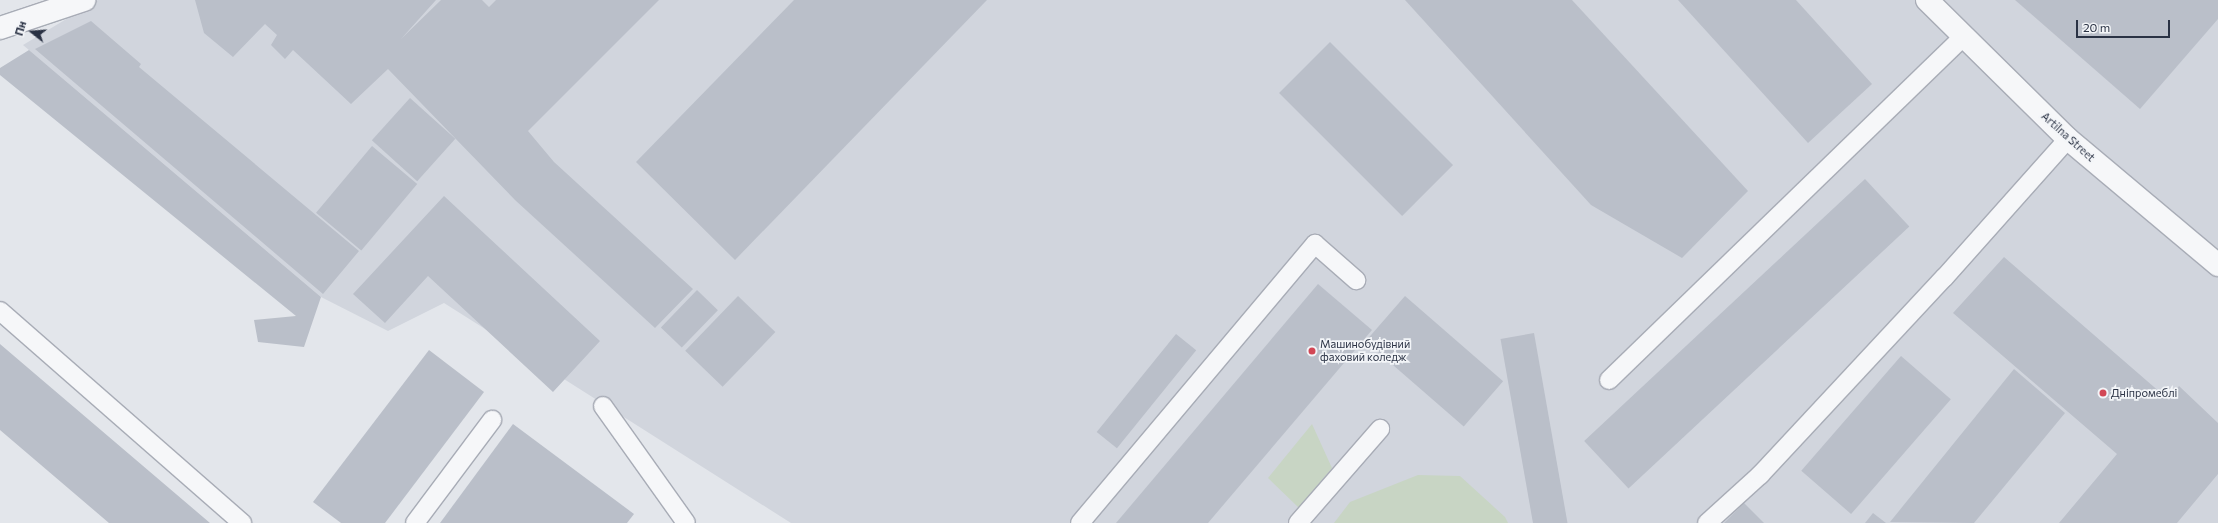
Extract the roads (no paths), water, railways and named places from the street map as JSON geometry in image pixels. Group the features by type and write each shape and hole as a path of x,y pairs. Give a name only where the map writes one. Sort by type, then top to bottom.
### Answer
{"street":[{"path":"0,28 84,0"},
{"name":"Artilna Street","path":"1927,0 2068,139 2218,265"}],"lane":[{"path":"1609,380 1964,36"},
{"path":"1707,523 1765,469 1944,278 2068,139"},
{"path":"1080,523 1315,244 1356,280"},
{"path":"0,311 242,523"},
{"path":"603,406 686,523"},
{"path":"415,523 492,420"},
{"path":"1298,523 1380,429"}],"place":[{"name":"Машинобудівний фаховий коледж","path":"1312,351"},
{"name":"Дніпромеблі","path":"2103,393"}]}
